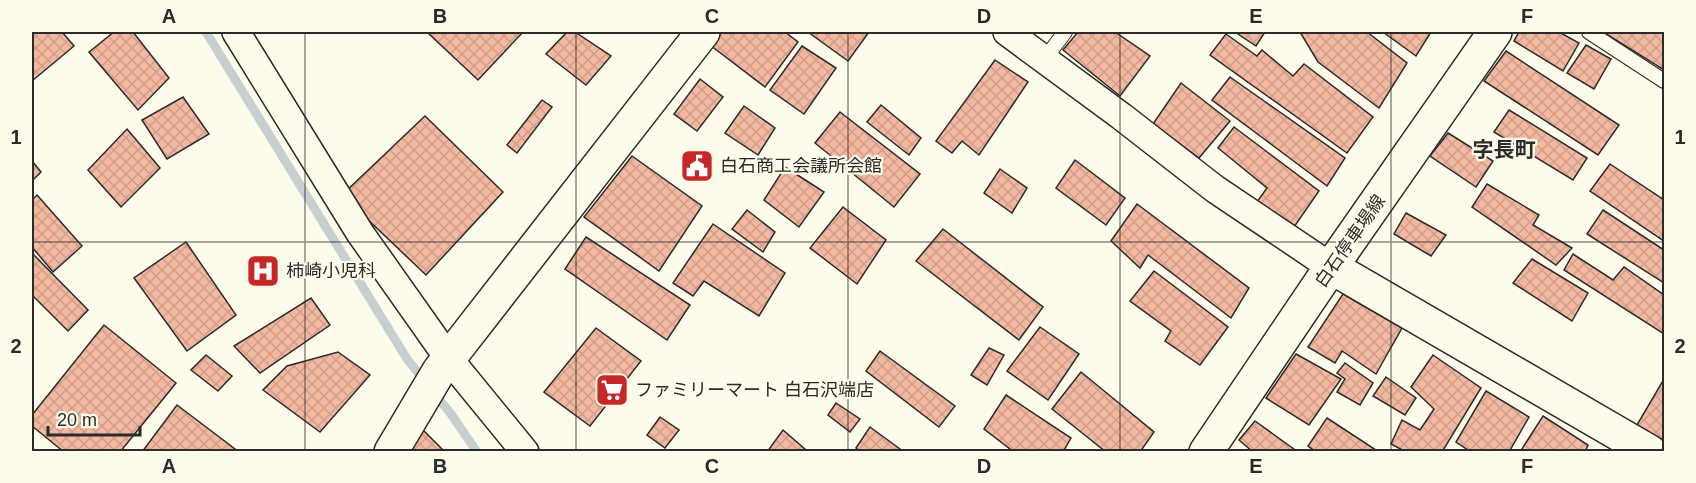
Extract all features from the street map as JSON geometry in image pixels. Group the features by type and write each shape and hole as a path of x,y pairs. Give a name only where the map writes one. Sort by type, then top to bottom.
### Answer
{"street":[{"path":"236,32 360,233 437,375 525,452"},
{"path":"391,452 437,375 703,32"},
{"path":"1006,32 1215,189 1331,267 1650,452"},
{"name":"白石停車場線","path":"1206,452 1331,267 1495,32"}],"lane":[{"path":"1044,60 1065,32"},
{"path":"1589,32 1665,81"}],"building":[{"path":"32,32 62,32 74,46 32,81"},
{"path":"114,32 133,32 169,78 138,110 89,52"},
{"path":"427,32 523,32 478,80"},
{"path":"567,32 575,32 611,56 586,85 546,54"},
{"path":"715,32 785,32 798,42 765,87 706,42"},
{"path":"808,32 869,32 848,61"},
{"path":"1078,32 1115,32 1150,56 1120,96 1063,50"},
{"path":"1235,32 1265,32 1256,46"},
{"path":"1300,32 1367,32 1407,63 1379,108 1318,62"},
{"path":"1383,32 1431,32 1416,56"},
{"path":"1519,32 1559,32 1579,43 1563,71 1514,41"},
{"path":"1603,32 1664,32 1664,70"},
{"path":"1226,34 1257,56 1262,50 1293,76 1304,64 1373,117 1347,153 1210,55"},
{"path":"1586,45 1611,59 1594,89 1567,73"},
{"path":"802,46 836,68 804,114 770,90"},
{"path":"1506,51 1619,125 1598,155 1484,81"},
{"path":"995,60 1028,82 979,155 962,141 952,153 936,141"},
{"path":"1230,77 1345,158 1327,186 1212,100"},
{"path":"700,79 723,97 697,131 674,114"},
{"path":"1181,83 1230,121 1199,158 1153,124"},
{"path":"183,97 209,134 167,159 142,120"},
{"path":"542,100 552,107 517,153 507,145"},
{"path":"881,105 921,138 909,155 867,122"},
{"path":"744,106 775,128 758,155 725,133"},
{"path":"1509,110 1587,158 1573,180 1494,132"},
{"path":"840,112 920,174 894,207 815,143"},
{"path":"425,116 503,192 426,275 342,195"},
{"path":"1234,127 1319,191 1294,227 1257,202 1267,188 1218,148"},
{"path":"127,129 160,168 121,207 88,170"},
{"path":"1448,133 1493,161 1476,187 1430,156"},
{"path":"632,156 702,206 659,271 584,217"},
{"path":"1075,160 1125,198 1106,225 1056,188"},
{"path":"32,161 41,172 32,181"},
{"path":"1610,164 1664,200 1664,241 1590,191"},
{"path":"785,167 824,192 799,227 764,200"},
{"path":"1000,169 1027,188 1012,213 984,193"},
{"path":"1487,184 1539,215 1533,225 1572,248 1556,265 1472,207"},
{"path":"37,195 82,246 53,272 32,247 32,200"},
{"path":"1137,204 1249,288 1231,318 1148,255 1140,268 1111,241"},
{"path":"843,207 886,240 857,284 810,248"},
{"path":"747,210 775,232 763,252 732,229"},
{"path":"1603,210 1664,250 1664,283 1587,234"},
{"path":"1406,213 1446,235 1431,256 1394,234"},
{"path":"713,224 785,273 759,316 704,281 693,296 673,283"},
{"path":"943,229 1043,307 1019,340 916,261"},
{"path":"586,237 690,305 667,340 565,269"},
{"path":"186,242 236,315 187,351 134,278"},
{"path":"32,253 88,310 68,331 32,295"},
{"path":"1573,254 1613,280 1624,267 1664,295 1664,334 1564,270"},
{"path":"1532,259 1588,293 1572,321 1513,283"},
{"path":"1154,271 1228,327 1200,365 1165,341 1171,331 1130,301"},
{"path":"1343,294 1402,328 1376,374 1342,351 1335,363 1308,347"},
{"path":"311,298 330,325 260,373 234,346"},
{"path":"104,325 176,383 120,452 64,452 32,426 32,415"},
{"path":"1040,327 1079,354 1048,400 1007,371"},
{"path":"596,328 641,361 590,426 544,392"},
{"path":"989,348 1004,355 987,385 971,375"},
{"path":"880,351 955,406 939,427 866,371"},
{"path":"338,352 370,375 320,432 263,390 287,366"},
{"path":"1296,354 1341,379 1309,425 1266,398"},
{"path":"206,355 232,376 218,391 191,370"},
{"path":"1433,355 1481,388 1442,452 1406,452 1391,444 1402,420 1420,430 1434,409 1411,387"},
{"path":"1345,363 1373,383 1360,405 1337,392 1345,379 1337,373"},
{"path":"1081,372 1154,432 1140,452 1106,452 1052,409"},
{"path":"1386,377 1416,398 1405,415 1373,396"},
{"path":"1664,379 1664,446 1634,430"},
{"path":"1486,391 1529,417 1509,452 1471,452 1456,442"},
{"path":"1006,395 1071,438 1063,452 1014,452 984,429"},
{"path":"836,403 860,419 850,432 828,415"},
{"path":"177,405 239,452 142,452"},
{"path":"1543,416 1588,445 1585,452 1520,452"},
{"path":"660,417 679,430 665,448 647,435"},
{"path":"1327,418 1379,452 1316,452 1308,446"},
{"path":"1255,421 1298,452 1253,452 1239,440"},
{"path":"419,426 445,452 403,452"},
{"path":"870,427 904,452 860,452 856,448"},
{"path":"783,430 806,450 805,452 767,452"}],"waterway":[{"path":"206,32 407,359 451,414 477,452"}],"place":[{"name":"白石商工会議所会館","path":"697,166"},
{"name":"柿崎小児科","path":"263,271"},
{"name":"ファミリーマート 白石沢端店","path":"612,390"}],"district":[{"name":"字長町","path":"1504,149"}]}
